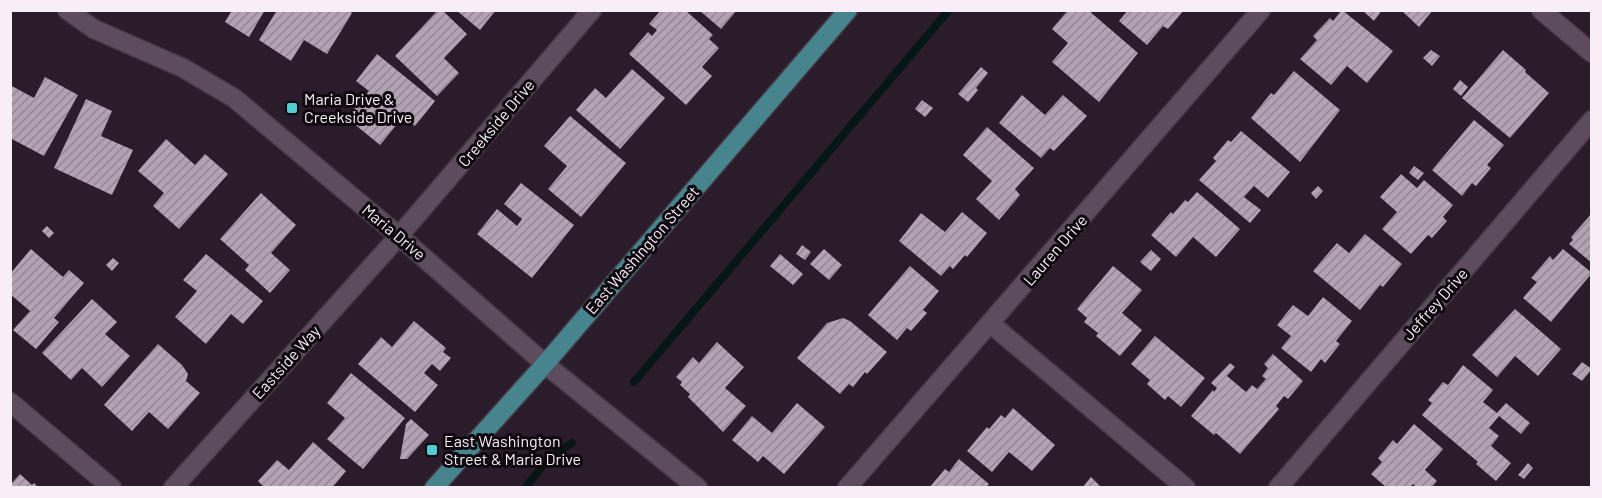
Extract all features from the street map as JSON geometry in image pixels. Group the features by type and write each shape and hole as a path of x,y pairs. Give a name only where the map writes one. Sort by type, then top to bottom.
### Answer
{"main road":[{"name":"East Washington Street","path":"434,488 545,364 848,10"}],"street":[{"name":"Maria Drive","path":"67,10 94,29 183,68 234,98 399,236 545,364 698,488"},
{"name":"Creekside Drive","path":"399,236 592,10"},
{"name":"Lauren Drive","path":"847,488 1261,10"},
{"path":"1541,10 1592,53"},
{"name":"Jeffrey Drive","path":"1278,488 1592,120"},
{"name":"Eastside Way","path":"174,488 399,236"},
{"path":"991,324 1186,488"},
{"path":"10,402 112,488"}],"building":[{"path":"232,10 265,10 249,37 225,22"},
{"path":"277,10 347,10 352,13 327,54 304,40 291,61 259,40"},
{"path":"438,10 442,10 467,34 444,58 459,73 437,96 395,56"},
{"path":"456,10 496,10 480,30"},
{"path":"661,10 685,10 713,35 709,39 719,48 702,67 712,76 686,105 629,54 648,32 652,36 657,30 649,24"},
{"path":"699,10 737,10 721,29"},
{"path":"1068,10 1088,10 1138,53 1099,102 1052,62 1068,43 1052,29"},
{"path":"1128,10 1184,10 1168,29 1163,26 1147,45 1119,21"},
{"path":"1342,10 1393,51 1367,83 1347,66 1331,85 1300,59 1317,40 1313,36 1330,18 1333,21"},
{"path":"1362,10 1382,10 1374,21"},
{"path":"1401,10 1433,10 1419,27"},
{"path":"1431,50 1440,56 1432,66 1423,58"},
{"path":"1503,50 1549,93 1510,138 1462,98"},
{"path":"377,54 435,101 415,126 403,117 380,145 347,118 369,91 356,81"},
{"path":"981,67 988,73 968,102 958,94"},
{"path":"632,69 665,98 620,149 576,110 595,88 606,98"},
{"path":"1294,71 1340,110 1300,162 1251,118 1271,93 1274,95"},
{"path":"45,77 78,95 44,156 10,138 10,85 34,98"},
{"path":"1460,80 1468,87 1461,96 1453,89"},
{"path":"1022,95 1045,115 1063,95 1087,116 1054,151 1050,148 1041,158 999,123"},
{"path":"86,99 112,111 101,136 133,150 112,195 54,168"},
{"path":"922,100 933,108 925,117 915,109"},
{"path":"570,116 626,163 581,217 548,189 567,166 544,146"},
{"path":"1474,120 1504,145 1487,165 1491,168 1476,186 1472,183 1462,196 1432,170"},
{"path":"987,127 1034,168 1015,189 1020,195 999,220 976,199 992,181 963,155"},
{"path":"1241,131 1290,172 1268,198 1254,186 1244,197 1261,210 1250,223 1199,180 1216,161 1213,158 1228,140 1231,142"},
{"path":"166,139 195,165 205,154 228,174 179,229 153,206 164,193 138,171"},
{"path":"1414,166 1424,173 1418,180 1409,173"},
{"path":"1401,174 1417,188 1424,180 1453,205 1443,217 1447,221 1432,238 1428,235 1411,254 1382,229 1397,212 1380,197"},
{"path":"521,183 574,225 532,278 477,234 497,209 517,226 522,219 504,204"},
{"path":"1318,186 1323,191 1316,199 1311,193"},
{"path":"1197,192 1240,229 1216,257 1193,237 1176,257 1151,235 1171,212 1173,214 1185,200 1188,202"},
{"path":"261,193 296,225 271,253 290,270 270,293 245,270 249,265 220,239"},
{"path":"962,212 987,233 967,257 965,255 953,269 950,266 941,276 899,241 921,213 945,232"},
{"path":"1592,213 1592,263 1569,244 1573,240 1571,237"},
{"path":"47,226 54,233 49,238 42,231"},
{"path":"1365,234 1402,264 1383,287 1380,285 1360,310 1313,271 1337,243 1349,253"},
{"path":"802,245 811,252 805,260 796,254"},
{"path":"31,249 63,277 69,270 84,283 54,318 59,322 36,349 13,330 30,311 10,294 10,274"},
{"path":"824,249 842,265 829,280 810,264"},
{"path":"1563,249 1592,273 1551,322 1523,298 1537,282 1531,278 1550,256 1553,260"},
{"path":"1151,250 1161,259 1151,271 1140,262"},
{"path":"206,254 263,301 243,324 231,314 206,344 175,317 197,291 183,280"},
{"path":"780,254 803,274 793,285 770,266"},
{"path":"113,258 119,263 112,271 106,265"},
{"path":"910,266 939,291 923,310 927,313 911,331 907,328 897,340 868,315"},
{"path":"1113,266 1142,290 1122,313 1142,330 1120,356 1096,336 1098,333 1084,322 1087,318 1077,309"},
{"path":"1323,297 1352,321 1336,341 1340,344 1325,363 1321,359 1311,372 1281,348 1291,336 1277,325 1293,305 1308,316"},
{"path":"92,299 117,322 105,334 130,356 102,387 82,368 71,380 42,353"},
{"path":"1515,309 1561,349 1538,376 1515,356 1497,377 1472,355"},
{"path":"843,318 850,321 887,352 867,374 865,372 853,387 849,384 840,394 797,358 827,323"},
{"path":"414,321 446,348 443,352 451,358 440,371 432,364 424,373 438,385 415,412 358,364 381,337 392,347"},
{"path":"1155,336 1205,378 1181,407 1168,396 1165,400 1147,384 1150,380 1131,364"},
{"path":"717,342 744,367 725,388 746,406 723,432 688,397 690,394 680,385 682,382 676,377 693,357 699,363"},
{"path":"158,344 182,365 188,374 186,381 200,393 168,429 149,412 132,431 104,405"},
{"path":"1273,354 1303,381 1288,399 1284,396 1276,406 1279,409 1240,454 1216,433 1214,435 1191,416 1217,388 1211,383 1230,363 1235,367 1227,376 1246,392 1252,385 1257,389 1266,379 1262,376 1268,368 1264,364"},
{"path":"1582,362 1592,369 1582,381 1572,374"},
{"path":"1463,365 1493,390 1483,402 1497,413 1506,403 1530,423 1521,434 1499,416 1489,428 1499,436 1491,446 1511,463 1496,481 1476,464 1478,462 1422,415 1432,403 1428,400 1443,382 1448,385"},
{"path":"351,373 405,418 363,469 327,439 345,418 327,403"},
{"path":"797,403 825,427 784,474 763,456 758,462 732,440 752,416 772,433"},
{"path":"1013,408 1055,445 1032,471 1009,452 992,472 967,451 987,427 989,429 1001,415 1005,418"},
{"path":"411,419 429,435 407,459 400,459 406,424"},
{"path":"1414,424 1443,449 1425,470 1437,481 1431,488 1417,488 1413,484 1409,488 1387,488 1371,474 1382,462 1378,458 1393,440 1397,444"},
{"path":"313,442 346,471 332,488 265,488 258,481 277,460 289,470"},
{"path":"959,459 989,484 985,488 929,488 945,469 949,472"},
{"path":"1528,463 1533,468 1524,479 1518,475"},
{"path":"20,474 32,485 34,483 39,488 10,488"},
{"path":"1091,477 1102,488 1082,488"}],"waterway":[{"path":"634,382 949,10"},
{"path":"525,488 548,459 572,443"}],"place":[{"name":"Maria Drive & Creekside Drive","path":"292,108"},
{"name":"East Washington Street & Maria Drive","path":"432,450"}]}
